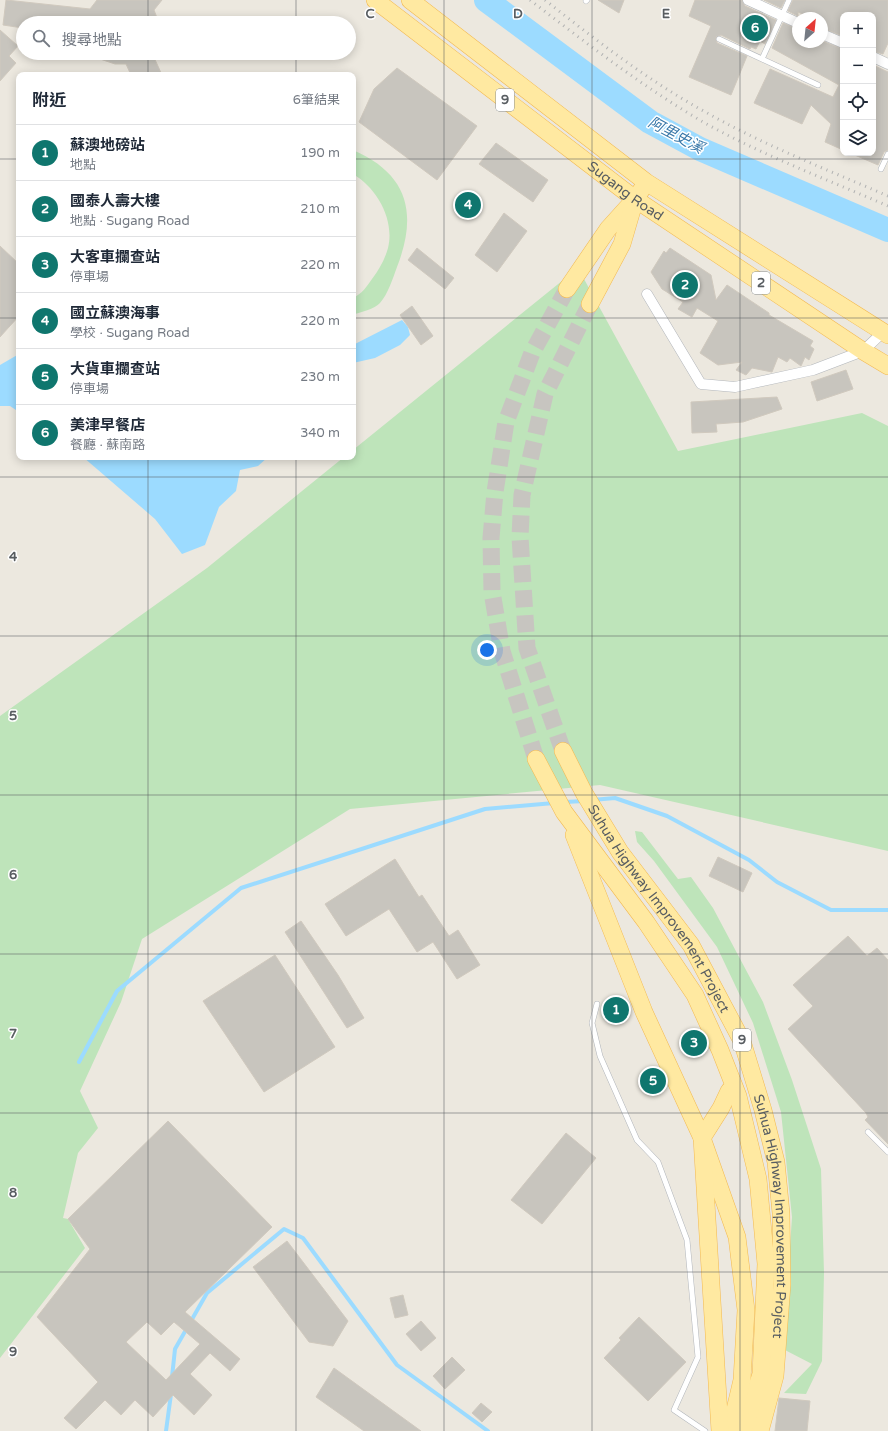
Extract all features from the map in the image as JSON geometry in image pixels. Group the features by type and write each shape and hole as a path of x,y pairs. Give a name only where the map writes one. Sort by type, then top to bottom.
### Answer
{"main road":[{"name":"Sugang Road","path":"376,0 636,199 863,351 888,366"},
{"path":"394,14 406,0"},
{"name":"Sugang Road","path":"410,0 646,182 886,333"},
{"path":"568,289 608,229 636,199 646,182"},
{"path":"590,304 622,244 636,199"},
{"name":"Suhua Highway Improvement Project","path":"563,751 584,793 620,852 691,945 742,1041 763,1110 776,1162 781,1213 782,1284 768,1375"},
{"name":"Suhua Highway Improvement Project","path":"536,759 564,812 646,922 695,995 720,1050 738,1096 758,1179 766,1264 768,1375"},
{"path":"564,812 588,853 621,895 668,963 705,1032 721,1068 752,1172 766,1264"},
{"path":"564,812 644,1012 702,1138 737,1237 746,1310 742,1380 730,1431"},
{"path":"720,1431 702,1138 722,1108 728,1091"},
{"name":"9","path":"742,1431 768,1375"},
{"name":"9","path":"760,1431 768,1375"}],"street":[{"path":"748,0 792,20"},
{"path":"828,37 840,42"},
{"path":"876,58 888,64"},
{"path":"647,294 701,384 736,387 813,370 863,351 886,333"}],"lane":[{"path":"762,59 789,0"},
{"path":"719,39 818,85"},
{"path":"881,169 888,154"},
{"path":"597,1004 592,1023 600,1056 637,1140 658,1162 687,1240 698,1357 674,1410 705,1431"},
{"path":"868,1132 888,1152"}],"green space":[{"path":"356,152 372,160 386,171 397,183 404,197 407,213 407,229 392,281 385,295 380,303 375,307 356,314 356,296 364,290 375,276 387,252 389,237 389,227 382,206 370,188 356,176"},
{"path":"578,268 678,451 862,413 888,426 888,851 600,785 350,809 142,939 121,1002 80,1091 98,1128 78,1153 63,1218 68,1219 85,1248 0,1358 0,716 207,568 340,460 356,460 356,448"},
{"path":"635,831 642,832 678,879 691,877 713,908 763,1002 792,1080 821,1169 824,1273 822,1361 806,1394 784,1393 812,1364 783,1349 792,1217 781,1112 753,1023 717,947 654,861 637,842"}],"water":[{"path":"402,320 408,327 410,335 400,345 375,358 356,362 356,343"},
{"path":"16,356 16,410 10,406 0,406 0,365"},
{"path":"86,460 265,460 258,466 240,470 236,491 219,507 205,545 182,554 155,519"}],"building":[{"path":"6,0 90,9 97,0 162,0 154,10 156,16 16,16 16,27 3,25"},
{"path":"598,0 624,0 619,13"},
{"path":"695,0 742,0 745,6 776,20 765,44 760,41 756,49 751,47 750,49 721,35 716,37 717,43 747,56 731,95 689,77 711,26 689,16"},
{"path":"764,0 785,0 781,8"},
{"path":"793,0 888,0 888,43 883,54 876,52 876,12 840,12 840,35 828,30 828,12 792,13 788,11"},
{"path":"783,23 792,27 792,48 828,48 828,43 840,48 840,149 825,142 831,124 811,105 802,124 754,103 770,69 833,97 839,85 772,48"},
{"path":"0,30 16,44 16,48 9,56 16,63 0,81"},
{"path":"103,60 155,60 161,72 130,72 126,64 115,64"},
{"path":"876,66 888,72 888,150 884,152 878,165 857,156 876,156"},
{"path":"397,68 477,126 437,180 359,122 374,89"},
{"path":"496,143 548,180 533,202 479,164"},
{"path":"504,213 527,231 497,272 475,255"},
{"path":"0,246 16,261 16,319 0,337"},
{"path":"417,248 454,278 445,289 408,260"},
{"path":"670,248 711,275 716,300 727,285 769,313 769,315 813,341 810,346 814,349 809,360 805,357 801,366 790,358 787,362 778,357 772,372 752,368 746,375 736,370 742,362 718,365 700,353 718,321 697,308 692,317 678,309 683,302 662,289 651,272 664,251 666,253"},
{"path":"412,306 433,336 421,345 400,315"},
{"path":"846,370 853,389 817,401 811,382"},
{"path":"777,397 782,409 743,422 716,424 717,432 692,433 691,402"},
{"path":"718,857 752,873 743,892 709,876"},
{"path":"395,859 419,897 422,895 449,936 458,930 480,965 457,979 433,942 417,952 389,909 346,936 325,904"},
{"path":"301,921 338,975 364,1018 347,1028 285,932"},
{"path":"848,936 867,956 877,948 888,960 888,1144 865,1120 868,1117 866,1113 788,1029 813,1006 793,985"},
{"path":"275,955 335,1047 264,1092 203,1001"},
{"path":"617,997 626,1018 614,1023 605,1002"},
{"path":"168,1121 272,1227 185,1312 240,1359 230,1371 210,1353 190,1374 212,1395 194,1415 173,1395 153,1417 135,1400 121,1415 105,1400 76,1429 64,1418 98,1382 37,1317 90,1249 68,1219","holes":["147,1322 161,1335 174,1322 200,1344 166,1380 126,1342"]},
{"path":"566,1133 596,1158 542,1224 511,1200"},
{"path":"287,1241 348,1321 333,1346 309,1342 253,1267"},
{"path":"403,1295 408,1315 395,1318 390,1298"},
{"path":"639,1317 686,1362 648,1401 604,1358 621,1340 619,1338"},
{"path":"421,1321 436,1338 421,1351 406,1334"},
{"path":"452,1357 465,1370 445,1389 433,1376"},
{"path":"334,1368 421,1431 364,1431 316,1397"},
{"path":"779,1398 810,1401 807,1431 775,1431"},
{"path":"481,1403 492,1412 482,1422 472,1413"}],"waterway":[{"name":"阿里史溪","path":"486,0 650,122 700,149 888,230"},
{"path":"592,800 615,798 667,816 749,860 777,882 831,910 888,910"},
{"path":"565,802 584,801"},
{"path":"79,1062 117,991 241,888 485,809 554,803"},
{"path":"172,1377 175,1349 207,1293 284,1229 303,1238 397,1365 488,1431"},
{"path":"166,1431 171,1394"}],"tunnel":[{"path":"536,759 502,651 492,592 491,538 495,492 506,422 532,353 567,289"},
{"path":"563,751 527,648 520,537 522,495 545,394 590,304"}],"railway":[{"path":"530,0 636,79 703,122 771,156 888,206"},
{"path":"545,0 624,60 687,102 731,126 775,147 888,196"}],"place":[{"name":"美津早餐店","path":"755,28"},
{"name":"國立蘇澳海事","path":"468,205"},
{"name":"國泰人壽大樓","path":"685,285"},
{"name":"蘇澳地磅站","path":"616,1010"},
{"name":"大客車攔查站","path":"694,1043"},
{"name":"大貨車攔查站","path":"653,1081"}]}
